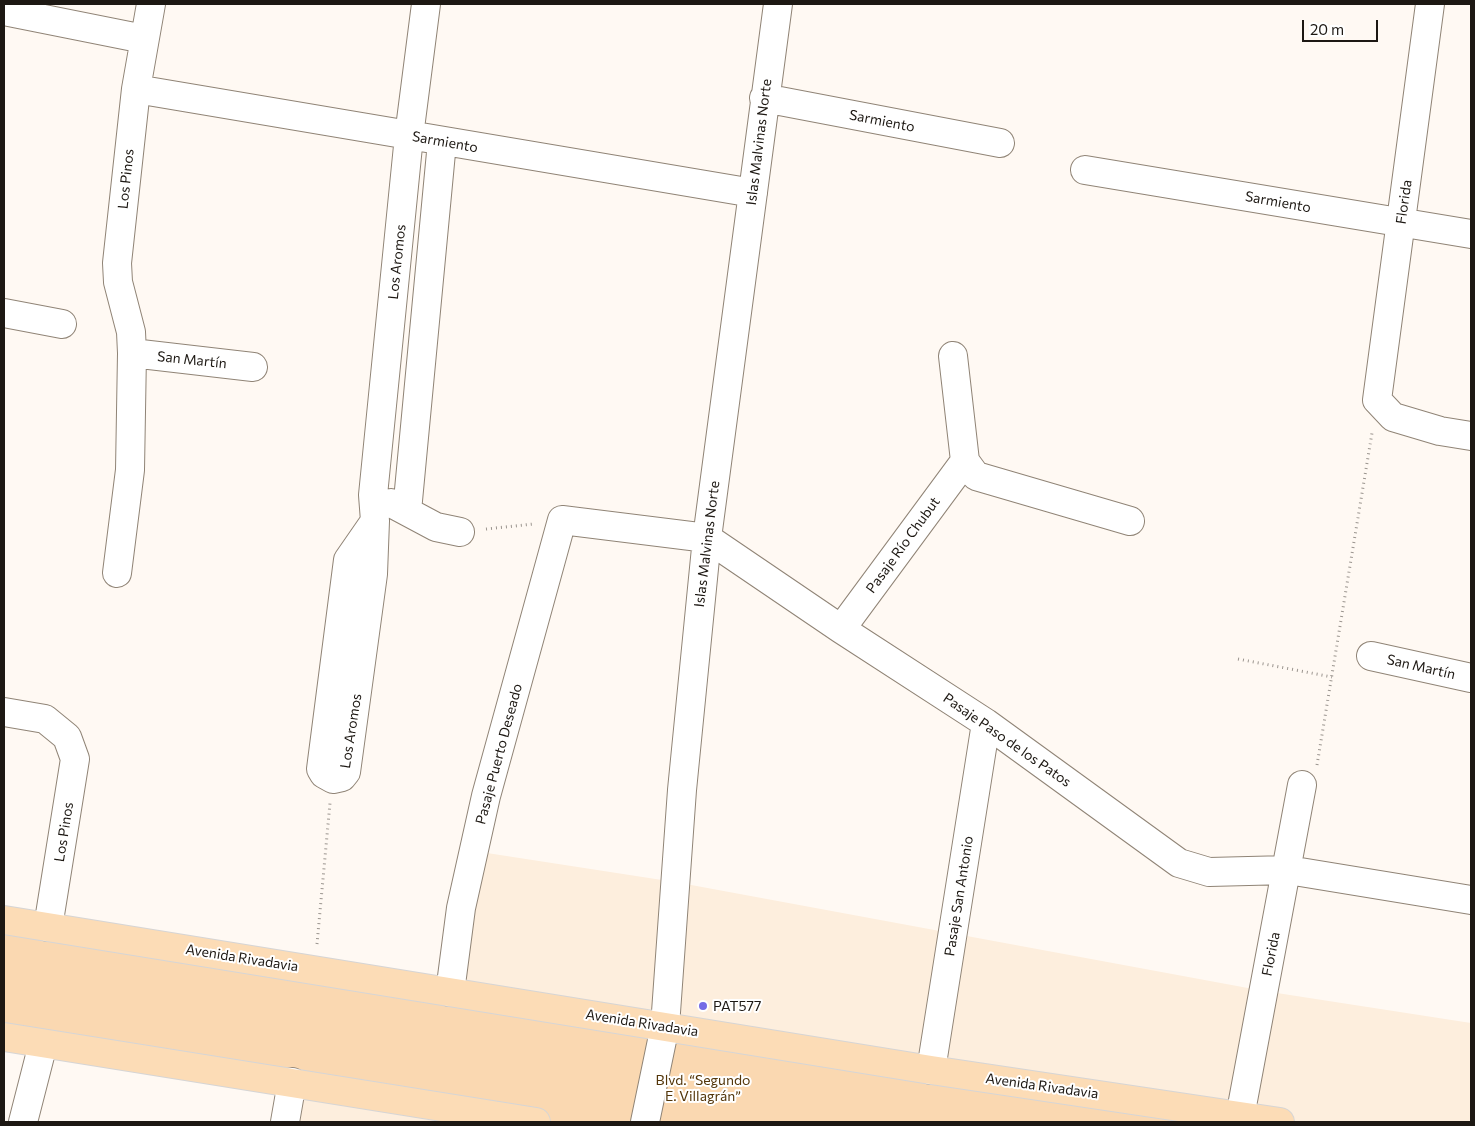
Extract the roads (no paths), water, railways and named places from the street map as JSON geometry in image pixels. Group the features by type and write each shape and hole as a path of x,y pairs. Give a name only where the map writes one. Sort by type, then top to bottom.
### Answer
{"main road":[{"name":"Avenida Rivadavia","path":"4,920 1240,1119 1280,1122"},
{"path":"4,1037 536,1122"}],"street":[{"name":"Los Pinos","path":"117,573 130,470 132,353 131,332 118,282 117,263 136,88 151,4"},
{"name":"Los Aromos","path":"333,779 324,774 321,768 348,560 374,508 409,136 426,4"},
{"name":"Islas Malvinas Norte","path":"645,1122 665,1026 682,790 706,538 778,4"},
{"name":"Florida","path":"1430,4 1377,400 1393,417 1440,431 1471,436"},
{"path":"4,11 144,39"},
{"name":"Sarmiento","path":"136,88 442,142 754,193"},
{"name":"Sarmiento","path":"764,98 1000,143"},
{"path":"407,511 442,142"},
{"name":"Sarmiento","path":"1085,170 1471,234"},
{"path":"4,313 62,324"},
{"name":"San Martín","path":"132,353 252,367"},
{"path":"953,356 965,461 976,476 1130,521"},
{"name":"Pasaje Río Chubut","path":"841,629 965,461"},
{"path":"374,508 407,511 436,527 460,532"},
{"name":"Pasaje Paso de los Patos","path":"562,520 706,538 841,629 986,723 1179,863 1209,872 1288,870 1471,900"},
{"name":"Pasaje Puerto Deseado","path":"450,992 462,908 486,796 562,520"},
{"name":"San Martín","path":"1371,656 1471,678"},
{"name":"Los Pinos","path":"4,712 45,719 68,737 75,760 48,927"},
{"name":"Pasaje San Antonio","path":"931,1070 986,723"},
{"name":"Florida","path":"1240,1119 1288,870 1302,785"},
{"path":"23,1122 43,1044"},
{"path":"285,1122 292,1082"}],"place":[{"name":"PAT577","path":"703,1006"}],"park label":[{"name":"Blvd. “Segundo E. Villagrán”","path":"703,1088"}]}
